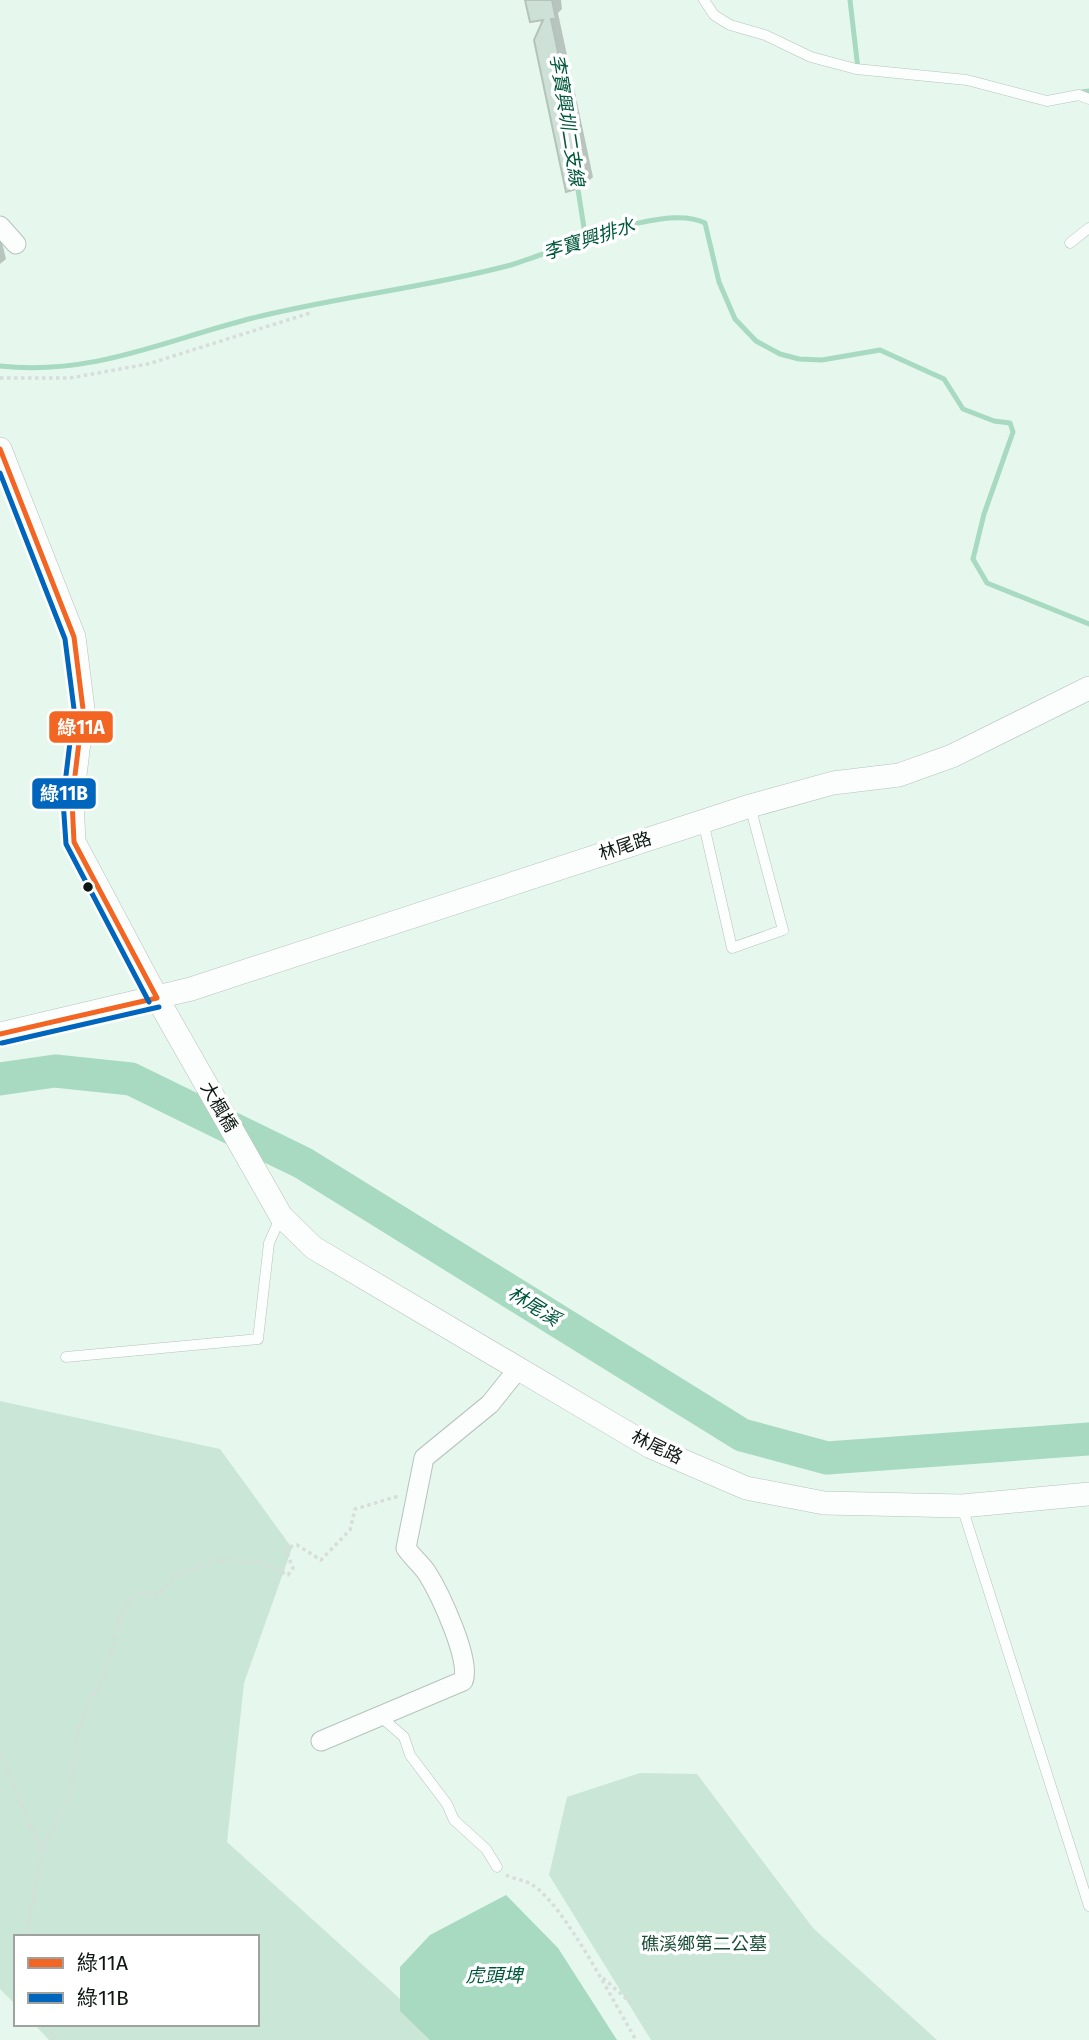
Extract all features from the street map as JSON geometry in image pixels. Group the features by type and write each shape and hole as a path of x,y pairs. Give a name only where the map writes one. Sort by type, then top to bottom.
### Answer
{"street":[{"path":"0,226 16,244"},
{"path":"0,449 74,637 83,709 72,800 74,842 157,998"},
{"name":"林尾路","path":"0,1034 157,998 750,806 833,783 899,775 952,756 1089,688"},
{"name":"大楓橋","path":"157,998 281,1216"},
{"name":"林尾路","path":"281,1216 314,1248 651,1447 746,1488 824,1503 962,1506 1089,1494"},
{"path":"321,1741 463,1681 467,1673 459,1640 427,1573 406,1548 418,1500 419,1471 424,1458 490,1404 518,1368"}],"lane":[{"path":"704,0 714,15 730,25 765,35 811,57 834,63 902,75 967,80 1046,101 1079,94 1089,99"},
{"path":"1070,243 1089,228"},
{"path":"703,821 732,948 783,930 750,806"},
{"path":"66,1357 258,1339 269,1244 281,1216"},
{"path":"962,1506 1089,1906"},
{"path":"381,1717 404,1738 410,1755 447,1804 454,1820 486,1849 497,1867"}],"path":[{"path":"0,377 70,378 149,364 310,313"},
{"path":"26,1935 42,1853 71,1793 77,1736 88,1703 105,1676 120,1616 132,1598 144,1594 154,1597 177,1575 216,1560 260,1562 288,1575 293,1568 285,1548 297,1545 321,1560 350,1530 355,1509 400,1496 419,1471"},
{"path":"0,1752 28,1825 42,1853"},
{"path":"497,1867 507,1877 531,1884 546,1897 601,1977 636,2040"},
{"path":"601,1977 631,2003"}],"green space":[{"path":"0,1401 220,1449 292,1548 244,1683 227,1842 397,1996 437,2040 49,2040 36,2026 259,2026 259,1935 14,1935 14,2003 0,1989"},
{"name":"礁溪鄉第二公墓","path":"640,1773 697,1774 813,1928 937,2040 651,2040 549,1875 567,1797"}],"water":[{"name":"虎頭埤","path":"506,1895 558,1948 617,2040 430,2040 400,2011 400,1967 430,1935"}],"building":[{"path":"525,0 552,0 556,19 551,19 586,186 566,192 534,40 543,20 530,22"}],"waterway":[{"path":"850,0 858,69"},
{"path":"1075,93 1089,91"},
{"name":"李寶興圳二支線","path":"577,183 586,241"},
{"name":"李寶興排水","path":"0,366 34,368 98,361 253,318 507,266 636,224 686,218 705,223 719,282 735,319 756,341 780,354 799,359 822,360 880,350 944,379 963,409 994,421 1010,423 1013,432 984,514 973,559 987,583 1089,624"},
{"name":"林尾溪","path":"0,1079 55,1071 131,1079 303,1163 742,1435 827,1458 1089,1439"}],"transit line":[{"name":"綠11A","path":"0,449 74,637 83,709 72,800 74,842 157,998"},
{"name":"綠11B","path":"0,473 65,639 74,709 63,800 66,844 149,1002"},
{"name":"綠11A","path":"0,1034 157,998"},
{"name":"綠11B","path":"2,1043 159,1007"}]}
